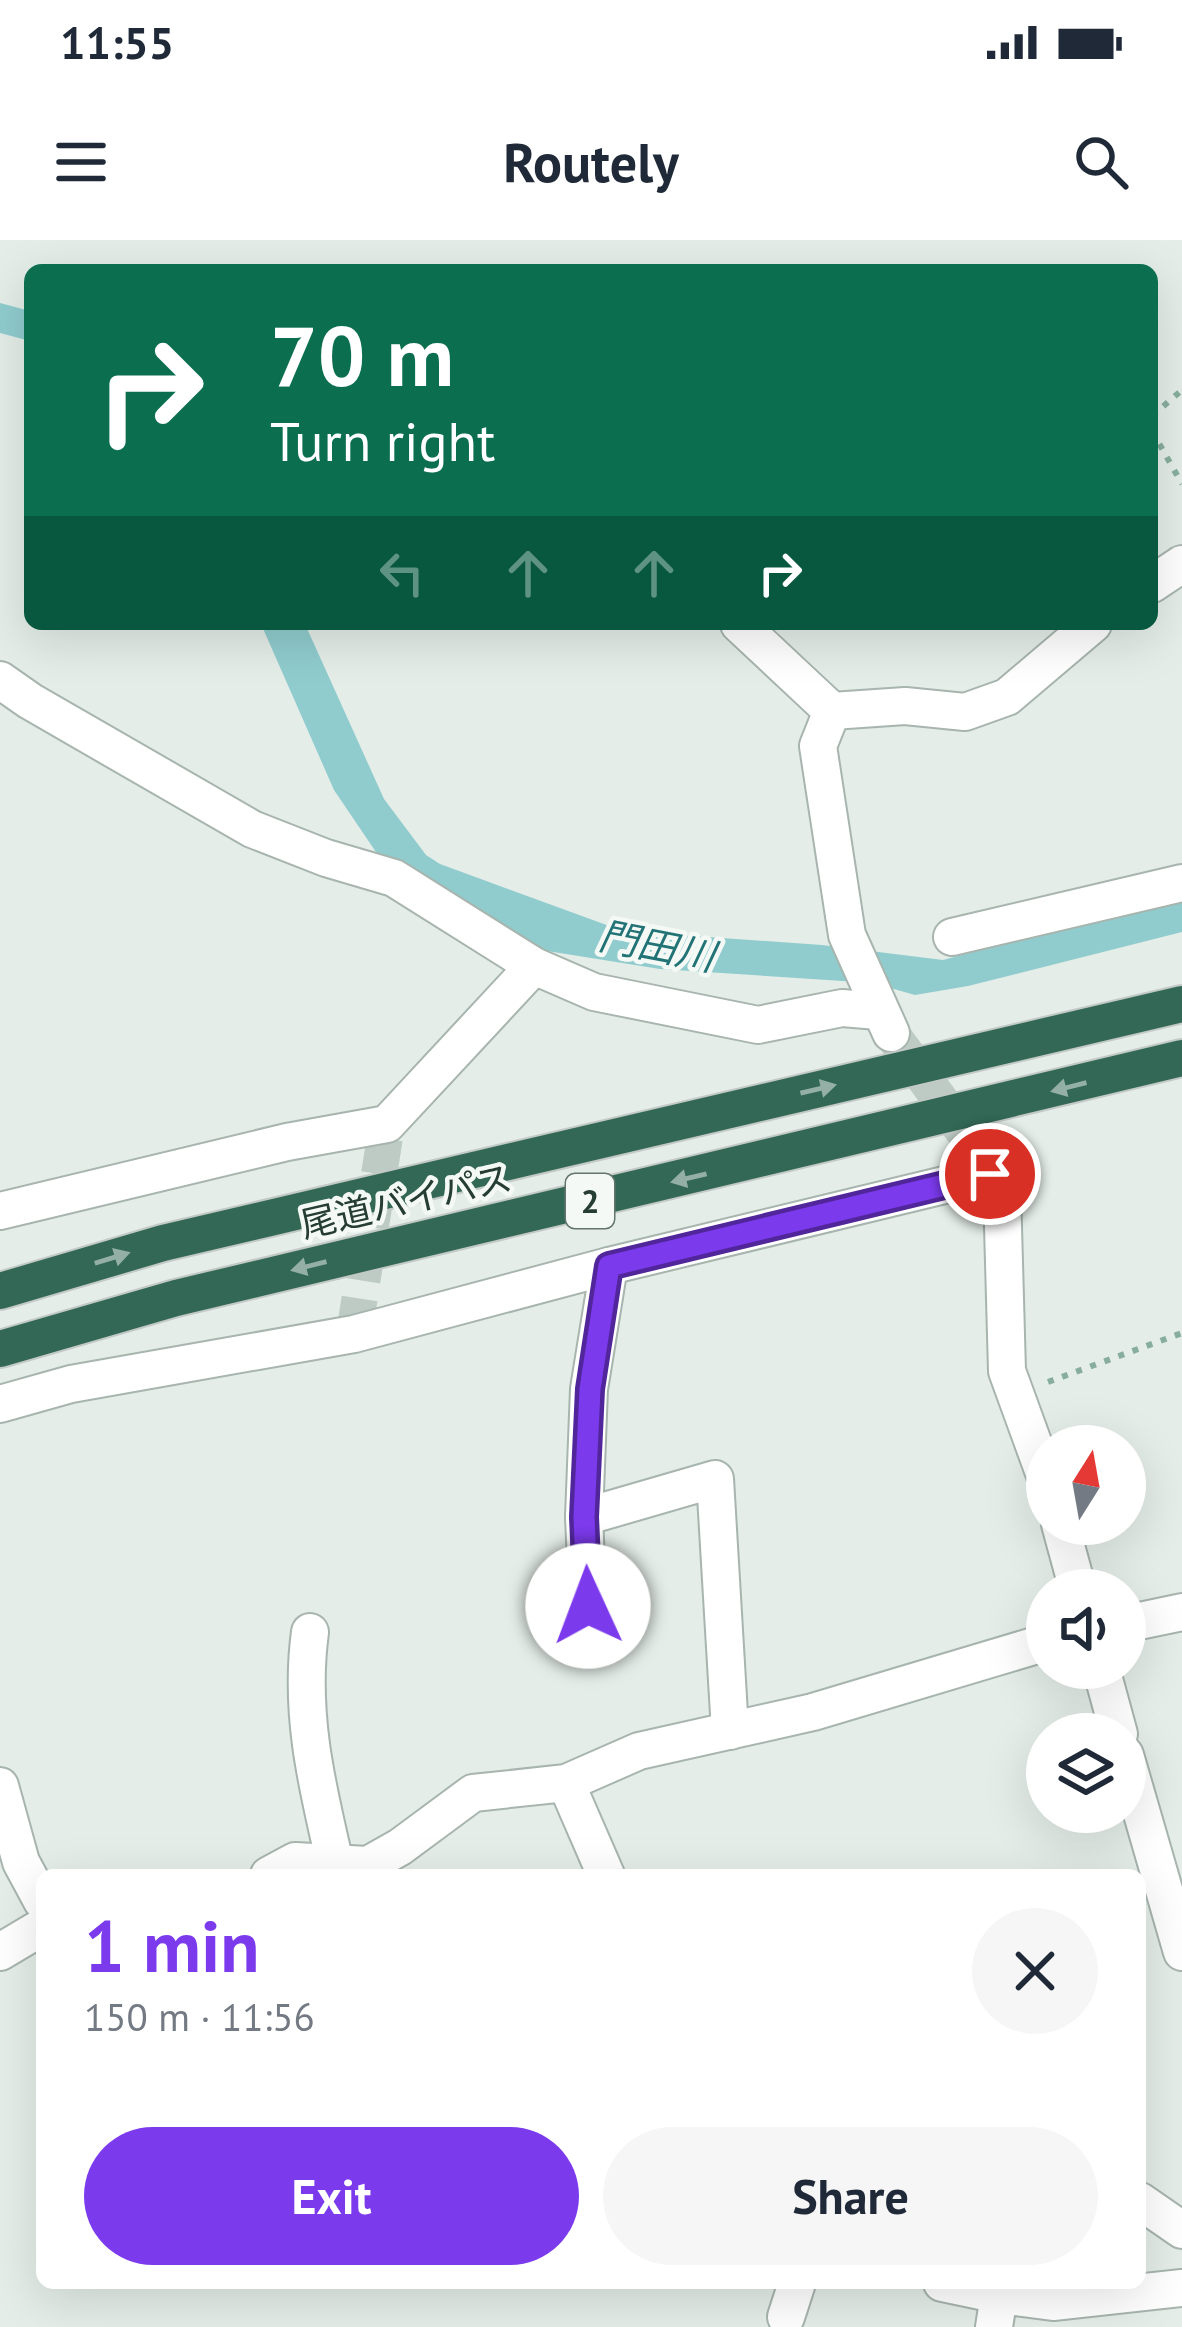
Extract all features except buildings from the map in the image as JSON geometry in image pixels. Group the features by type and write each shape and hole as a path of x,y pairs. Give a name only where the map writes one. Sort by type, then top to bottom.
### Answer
{"highway":[{"name":"尾道バイパス","path":"0,1291 163,1243 1182,1004"},
{"name":"尾道バイパス","path":"0,1349 176,1298 1182,1058"}],"street":[{"path":"745,630 832,711 905,706 965,712 1007,697 1086,630"},
{"path":"0,680 252,830 394,878 534,966 594,992 758,1025 842,1008 879,1010 848,934 818,746 832,711"},
{"path":"952,937 1182,883"},
{"path":"0,1211 287,1142 387,1124 534,966"},
{"path":"0,1404 70,1384 354,1334 984,1162 1001,1190 1007,1371 1027,1425"},
{"path":"588,1606 584,1517 590,1389 609,1266"},
{"path":"584,1517 715,1479 730,1731"},
{"path":"1146,1620 1182,1612"},
{"path":"310,1633 305,1673 310,1757 335,1863"},
{"path":"281,1869 295,1862 368,1865 473,1793 566,1783 639,1751 813,1712 1026,1648"},
{"path":"566,1783 604,1869"},
{"path":"0,1786 21,1862 36,1890"},
{"path":"1146,1828 1182,1952"},
{"path":"0,1952 36,1931"},
{"path":"1146,2205 1182,2230"},
{"path":"954,2289 996,2311 1182,2288"}],"path":[{"path":"1158,411 1182,390"},
{"path":"1158,442 1182,484"},
{"path":"1016,1394 1182,1333"}],"water":[{"path":"0,303 24,309 24,339 0,333"},
{"name":"門田川","path":"264,630 308,630 384,799 426,855 623,931 822,945 943,960 1182,897 1182,932 915,995 873,983 660,969 541,950 380,858 334,790"}],"tunnel":[{"path":"891,1033 977,1150"},
{"path":"354,1334 387,1124"}],"route":[{"path":"588,1606 584,1517 590,1389 609,1266 990,1174"}]}
